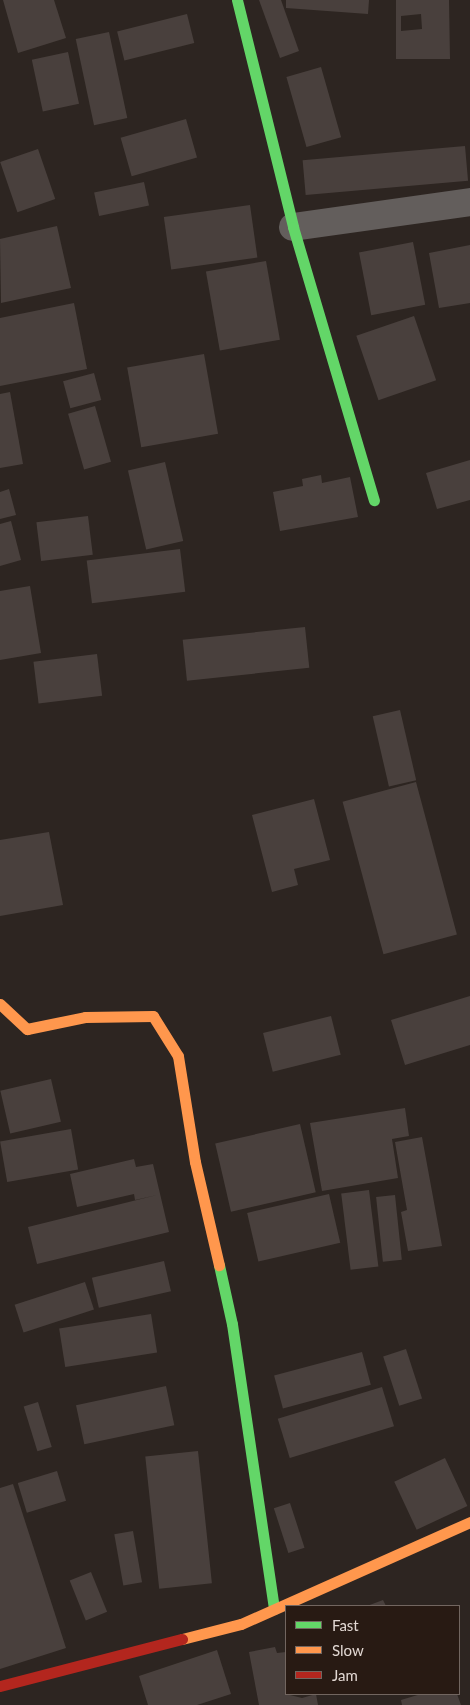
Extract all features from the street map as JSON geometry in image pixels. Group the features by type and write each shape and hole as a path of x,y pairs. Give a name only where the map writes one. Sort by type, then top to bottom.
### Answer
{"street":[{"path":"237,0 293,227 374,500"},
{"path":"293,227 470,202"},
{"path":"0,1004 27,1029 85,1017 153,1016 178,1056 195,1162 232,1324 274,1609"},
{"path":"0,1686 241,1624 470,1522"}],"building":[{"path":"3,0 54,0 66,38 18,53"},
{"path":"259,0 281,0 299,51 280,58"},
{"path":"286,0 369,0 368,14 286,8"},
{"path":"396,0 449,0 450,59 396,59","holes":["421,14 422,29 401,31 401,16"]},
{"path":"187,14 194,43 124,61 117,31"},
{"path":"109,32 127,118 94,125 76,39"},
{"path":"68,52 79,104 43,112 32,60"},
{"path":"321,67 341,137 307,147 286,77"},
{"path":"186,119 197,157 132,176 121,138"},
{"path":"465,146 468,181 306,195 303,160"},
{"path":"38,149 55,199 17,212 0,162"},
{"path":"144,182 149,205 99,216 94,193"},
{"path":"250,205 257,257 171,270 164,217"},
{"path":"57,226 71,288 1,303 0,239"},
{"path":"413,242 425,305 371,315 359,252"},
{"path":"470,245 470,303 439,308 429,253"},
{"path":"266,261 280,340 220,350 206,272"},
{"path":"74,303 87,369 0,386 0,318"},
{"path":"414,316 436,380 378,400 356,336"},
{"path":"204,354 218,434 141,447 127,368"},
{"path":"94,373 101,400 70,408 63,381"},
{"path":"10,392 23,464 0,468 0,394"},
{"path":"95,406 111,462 84,469 68,414"},
{"path":"470,460 470,500 437,509 426,473"},
{"path":"165,462 183,541 146,549 128,471"},
{"path":"321,475 322,483 350,477 358,517 280,531 273,492 303,486 302,479"},
{"path":"9,489 16,515 0,519 0,492"},
{"path":"88,516 93,555 41,561 36,522"},
{"path":"11,521 21,560 0,566 0,524"},
{"path":"180,549 185,592 92,603 87,560"},
{"path":"30,586 41,653 0,660 0,591"},
{"path":"305,627 309,668 187,681 183,640"},
{"path":"97,654 102,696 39,703 33,662"},
{"path":"400,710 416,780 389,786 373,716"},
{"path":"416,782 457,935 383,954 343,802"},
{"path":"314,799 330,860 294,869 298,885 272,892 252,815"},
{"path":"49,832 63,905 0,916 0,840"},
{"path":"470,996 470,1045 405,1065 391,1020"},
{"path":"331,1016 341,1055 273,1072 263,1033"},
{"path":"51,1079 61,1122 10,1134 0,1091"},
{"path":"405,1108 409,1136 392,1139 398,1178 322,1191 310,1123"},
{"path":"300,1124 316,1192 231,1212 215,1144"},
{"path":"71,1129 78,1169 7,1182 0,1142"},
{"path":"422,1137 442,1246 408,1251 401,1212 407,1210 395,1142"},
{"path":"134,1159 136,1167 153,1164 169,1232 37,1264 28,1227 157,1195 135,1200 134,1194 77,1207 70,1174"},
{"path":"369,1190 378,1266 351,1270 341,1193"},
{"path":"329,1194 340,1243 258,1262 247,1213"},
{"path":"395,1195 402,1260 383,1262 376,1197"},
{"path":"164,1261 171,1291 99,1308 92,1278"},
{"path":"85,1282 94,1310 24,1332 15,1305"},
{"path":"151,1314 157,1353 65,1367 59,1329"},
{"path":"406,1349 422,1398 399,1406 383,1356"},
{"path":"362,1352 371,1385 283,1408 274,1376"},
{"path":"166,1386 174,1425 84,1444 76,1405"},
{"path":"382,1387 394,1426 290,1458 278,1419"},
{"path":"38,1402 52,1447 37,1451 24,1406"},
{"path":"198,1451 212,1583 159,1589 145,1457"},
{"path":"445,1458 467,1506 417,1530 394,1482"},
{"path":"57,1471 66,1501 27,1513 18,1483"},
{"path":"13,1484 66,1648 0,1669 0,1488"},
{"path":"290,1503 305,1548 288,1553 274,1508"},
{"path":"133,1531 142,1582 123,1586 114,1534"},
{"path":"91,1572 107,1612 86,1620 70,1581"},
{"path":"383,1600 386,1605 370,1605"},
{"path":"275,1647 277,1653 285,1652 285,1695 302,1698 316,1695 318,1705 259,1705 249,1652"},
{"path":"217,1650 231,1694 197,1705 148,1705 139,1676"},
{"path":"418,1695 457,1695 461,1705 402,1705 401,1700"}],"traffic: fast":[{"path":"237,0 293,227 374,500"},
{"path":"219,1265 232,1324 274,1609"}],"traffic: slow":[{"path":"0,1004 27,1029 85,1017 153,1016 178,1056 195,1162 219,1265"},
{"path":"182,1639 241,1624 470,1522"}],"traffic: jam":[{"path":"0,1686 182,1639"}]}
